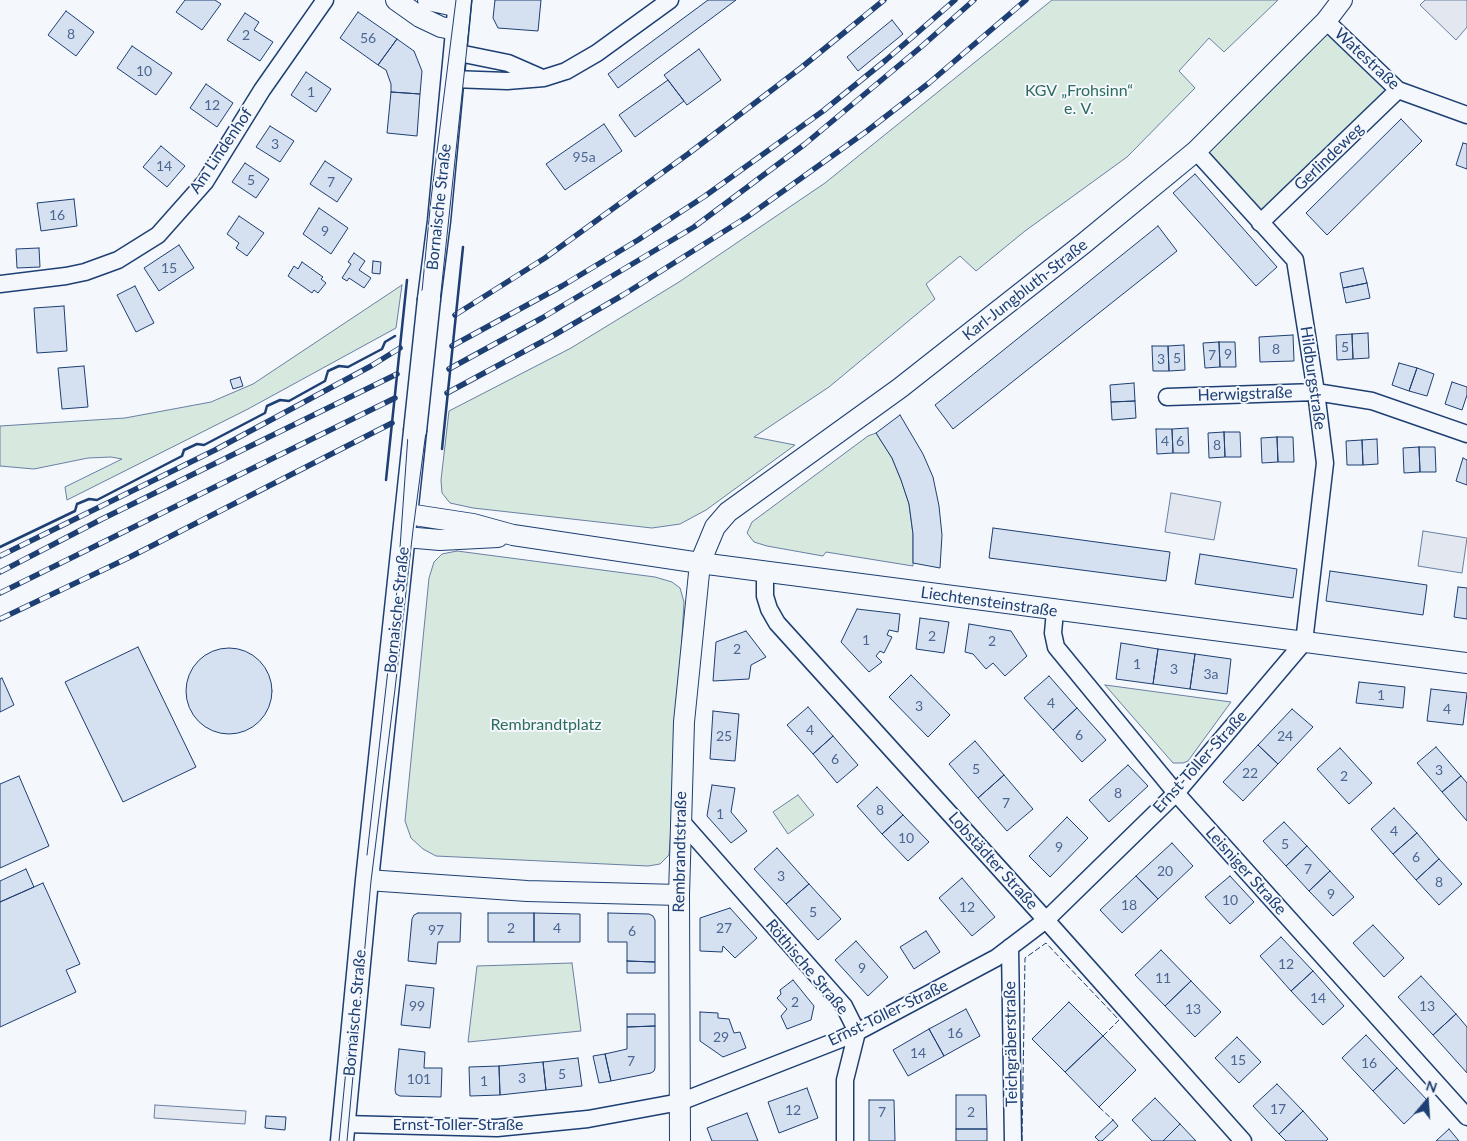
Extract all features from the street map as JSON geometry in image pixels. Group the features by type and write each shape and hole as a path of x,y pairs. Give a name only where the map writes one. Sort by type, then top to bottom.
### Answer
{"main road":[{"name":"Bornaische Straße","path":"343,1133 367,880 408,514 459,4"}],"street":[{"name":"Am Lindenhof","path":"0,284 85,272 118,260 158,235 205,182 262,90 325,0"},
{"path":"396,0 420,17 441,27 456,30"},
{"path":"428,0 459,4"},
{"path":"452,79 507,81 544,78 566,71 597,53 670,0"},
{"name":"Karl-Jungbluth-Straße","path":"700,564 715,527 728,512 900,388 1083,244 1196,151 1326,21 1342,0"},
{"name":"Watestraße","path":"1326,21 1398,90 1467,115"},
{"path":"454,52 508,63 544,78"},
{"name":"Gerlindeweg","path":"1260,223 1398,90"},
{"name":"Hildburgstraße","path":"1196,151 1295,260 1325,463 1304,642"},
{"name":"Herwigstraße","path":"1167,397 1316,392 1372,402 1467,434"},
{"name":"Liechtensteinstraße","path":"408,514 473,524 513,535 700,564 1467,663"},
{"name":"Liechtensteinstraße","path":"405,537 440,540 513,535"},
{"name":"Rembrandtstraße","path":"680,1141 679,895 684,722 700,564"},
{"name":"Lobstädter Straße","path":"766,572 765,596 769,609 777,623 1243,1141"},
{"name":"Leisniger Straße","path":"1055,611 1053,633 1056,647 1176,793 1467,1117"},
{"name":"Ernst-Toller-Straße","path":"343,1133 497,1128 588,1119 680,1102 857,1032 996,958 1046,920 1176,793 1304,642"},
{"name":"Röthische Straße","path":"681,820 844,1006 857,1032 845,1080 845,1141"},
{"path":"367,880 527,891 679,895"},
{"name":"Teichgräberstraße","path":"1010,948 1013,1141"}],"green space":[{"name":"KGV „Frohsinn“ e. V.","path":"1052,0 1278,0 1224,52 1209,38 1179,71 1195,88 1127,157 1025,231 976,271 960,256 926,284 935,299 829,387 754,437 795,445 706,510 680,524 652,528 473,508 450,503 442,493 441,480 449,411 571,348 679,282 825,183"},
{"path":"1326,21 1398,90 1260,223 1196,151"},
{"path":"402,285 396,328 248,409 67,500 65,487 122,459 111,457 88,458 34,469 0,466 0,426 125,418 211,402 253,384"},
{"path":"876,433 892,458 909,504 913,534 913,566 826,552 823,556 754,542 747,533 752,522 868,436"},
{"name":"Rembrandtplatz","path":"457,551 655,577 672,582 680,588 684,602 670,842 669,855 660,864 648,866 436,856 423,849 411,838 405,821 429,578 434,562 442,554"},
{"path":"1105,685 1231,702 1188,761 1173,763"},
{"path":"798,795 814,815 788,834 773,812"},
{"path":"572,963 581,1031 468,1042 477,966"}],"shaded area":[{"path":"1425,0 1467,0 1467,27 1456,40 1420,5"},
{"path":"1171,493 1221,502 1214,540 1165,532"},
{"path":"1423,531 1467,538 1462,573 1418,566"},
{"path":"155,1105 246,1111 245,1124 154,1118"}],"building":[{"path":"185,0 215,0 221,4 202,30 176,12"},
{"path":"495,0 541,0 538,31 498,28 493,18"},
{"path":"708,0 736,0 618,88 608,74"},
{"path":"66,11 94,32 76,56 48,35"},
{"path":"358,12 397,39 378,65 340,38"},
{"path":"245,13 259,22 254,30 273,42 260,61 227,40"},
{"path":"892,20 903,34 858,71 847,57"},
{"path":"397,39 414,51 422,71 420,94 391,92 391,84 386,70 378,65"},
{"path":"132,46 172,73 156,95 117,68"},
{"path":"699,49 721,80 687,105 664,75"},
{"path":"306,72 331,89 316,112 291,95"},
{"path":"668,80 684,101 635,137 619,115"},
{"path":"206,84 233,103 217,127 190,108"},
{"path":"391,92 420,94 417,136 387,133"},
{"path":"1401,119 1422,141 1327,235 1306,213"},
{"path":"604,124 622,151 565,190 546,164"},
{"path":"270,126 294,141 280,162 256,147"},
{"path":"1463,143 1467,144 1467,169 1456,165"},
{"path":"161,146 185,166 167,187 143,167"},
{"path":"325,161 352,179 337,202 310,184"},
{"path":"245,163 269,179 256,198 232,182"},
{"path":"1195,174 1277,267 1256,286 1173,193"},
{"path":"74,199 77,226 41,231 37,203"},
{"path":"319,208 348,228 331,254 303,234"},
{"path":"239,216 264,233 247,256 236,248 239,243 227,234"},
{"path":"1158,226 1177,251 953,429 935,405"},
{"path":"179,245 194,268 159,291 144,268"},
{"path":"39,248 40,267 17,268 16,249"},
{"path":"354,253 365,261 359,270 371,278 364,288 349,278 347,281 342,278 351,264 348,262"},
{"path":"373,261 381,262 380,274 372,273"},
{"path":"302,262 323,277 321,279 326,283 318,293 314,290 312,293 288,276 294,266 298,269"},
{"path":"1363,268 1367,283 1343,288 1340,273"},
{"path":"1367,283 1370,298 1346,303 1343,288"},
{"path":"135,286 154,323 136,332 117,295"},
{"path":"64,306 67,351 37,353 34,308"},
{"path":"1368,333 1369,358 1353,359 1352,334"},
{"path":"1352,334 1353,359 1337,360 1336,335"},
{"path":"1293,335 1294,361 1260,362 1259,337"},
{"path":"1219,342 1220,367 1205,368 1203,343"},
{"path":"1219,342 1235,342 1236,367 1220,367"},
{"path":"1184,345 1185,370 1169,371 1168,346"},
{"path":"1152,346 1168,346 1169,371 1153,371"},
{"path":"1399,363 1417,368 1409,391 1392,385"},
{"path":"84,366 88,407 62,409 58,368"},
{"path":"1417,368 1434,374 1427,396 1409,391"},
{"path":"240,377 243,386 233,389 230,380"},
{"path":"1452,382 1467,387 1467,395 1462,410 1445,404"},
{"path":"1134,383 1135,401 1111,402 1110,385"},
{"path":"1135,401 1136,418 1112,420 1111,402"},
{"path":"900,415 923,454 933,477 942,535 940,568 913,563 913,534 909,504 892,458 876,433"},
{"path":"1188,428 1189,453 1173,453 1172,429"},
{"path":"1156,429 1172,429 1173,453 1157,454"},
{"path":"1224,432 1240,432 1241,457 1225,457"},
{"path":"1224,432 1225,457 1209,458 1208,433"},
{"path":"1277,437 1293,437 1294,462 1278,462"},
{"path":"1277,437 1278,462 1262,463 1261,438"},
{"path":"1377,439 1378,464 1363,465 1362,440"},
{"path":"1362,440 1363,465 1347,465 1346,441"},
{"path":"1419,447 1435,447 1436,472 1420,472"},
{"path":"1419,447 1420,472 1404,473 1403,448"},
{"path":"1463,458 1467,460 1467,485 1456,481"},
{"path":"993,528 1170,552 1166,581 989,558"},
{"path":"1200,554 1297,569 1293,598 1195,584"},
{"path":"1330,571 1427,585 1423,615 1326,601"},
{"path":"1458,587 1467,588 1467,619 1454,617"},
{"path":"857,609 900,614 898,632 889,630 887,635 892,637 884,653 880,651 876,656 882,662 869,672 841,642"},
{"path":"920,618 949,622 944,653 916,649"},
{"path":"969,624 1011,631 1027,656 1005,676 993,663 986,669 973,654 965,652"},
{"path":"746,631 766,657 751,665 749,679 713,681 716,642"},
{"path":"1121,643 1158,649 1153,684 1116,679"},
{"path":"138,647 196,767 123,802 65,682"},
{"path":"221,648 237,648 246,651 260,660 269,674 272,691 269,708 260,722 246,731 237,734 221,734 205,727 193,715 186,699 186,683 193,667 205,655"},
{"path":"1158,649 1195,654 1190,689 1153,684"},
{"path":"1195,654 1231,659 1227,694 1190,689"},
{"path":"911,675 950,715 928,737 889,697"},
{"path":"1049,676 1077,708 1053,730 1024,698"},
{"path":"2,678 14,705 0,712 0,679"},
{"path":"1359,682 1405,687 1403,708 1356,703"},
{"path":"1431,689 1467,693 1463,725 1427,721"},
{"path":"808,707 833,736 813,754 787,725"},
{"path":"1077,708 1106,740 1082,762 1053,730"},
{"path":"1292,709 1313,727 1278,764 1258,745"},
{"path":"713,711 739,714 735,761 710,759"},
{"path":"833,736 858,765 837,783 813,754"},
{"path":"975,741 1004,775 978,798 949,764"},
{"path":"1258,745 1278,764 1243,801 1223,782"},
{"path":"1436,747 1461,776 1442,792 1417,763"},
{"path":"1340,748 1372,783 1349,804 1317,769"},
{"path":"1128,765 1148,786 1109,822 1089,800"},
{"path":"1004,775 1033,809 1007,831 978,798"},
{"path":"19,776 49,846 0,868 0,784"},
{"path":"1461,776 1467,783 1467,821 1442,792"},
{"path":"712,785 735,788 731,812 747,831 731,843 707,816"},
{"path":"877,787 903,815 882,834 857,806"},
{"path":"1394,808 1417,833 1393,854 1371,829"},
{"path":"903,815 929,842 908,861 882,834"},
{"path":"1067,817 1088,838 1050,877 1029,856"},
{"path":"1284,822 1307,846 1286,866 1263,841"},
{"path":"1417,833 1439,859 1416,880 1393,854"},
{"path":"1172,843 1193,866 1158,899 1136,876"},
{"path":"1307,846 1330,871 1309,891 1286,866"},
{"path":"777,848 809,884 786,904 754,869"},
{"path":"1439,859 1462,884 1439,905 1416,880"},
{"path":"26,869 34,887 0,902 0,881"},
{"path":"1330,871 1354,897 1333,916 1309,891"},
{"path":"1136,876 1158,899 1122,933 1100,910"},
{"path":"1230,876 1254,902 1230,924 1205,897"},
{"path":"962,878 995,917 972,936 939,898"},
{"path":"43,883 80,964 66,970 76,992 0,1027 0,902"},
{"path":"809,884 841,919 818,940 786,904"},
{"path":"730,908 757,938 735,958 723,946 722,952 700,951 700,918"},
{"path":"418,913 461,913 460,942 438,942 436,964 408,961 412,919"},
{"path":"488,913 534,913 534,942 488,942"},
{"path":"534,913 580,914 580,942 534,942"},
{"path":"608,913 649,914 653,916 655,920 655,962 627,961 627,942 608,942"},
{"path":"1373,925 1404,958 1384,977 1353,943"},
{"path":"926,931 940,952 914,969 900,947"},
{"path":"1281,937 1313,971 1291,991 1260,956"},
{"path":"856,941 888,977 868,996 835,960"},
{"path":"1161,950 1191,981 1165,1006 1135,975"},
{"path":"627,961 655,962 655,973 627,973"},
{"path":"1313,971 1344,1006 1323,1025 1291,991"},
{"path":"1421,976 1456,1014 1433,1035 1398,997"},
{"path":"793,980 814,1006 811,1020 787,1029 781,1016 787,1009 777,998 781,994 780,990"},
{"path":"1191,981 1221,1012 1195,1037 1165,1006"},
{"path":"406,985 434,988 430,1028 401,1025"},
{"path":"1069,1002 1103,1036 1065,1072 1032,1039"},
{"path":"966,1009 980,1036 944,1056 929,1029"},
{"path":"700,1012 718,1013 718,1018 729,1019 734,1033 740,1032 746,1048 723,1057 700,1041"},
{"path":"627,1014 655,1014 655,1026 627,1027"},
{"path":"1456,1014 1467,1027 1467,1073 1433,1035"},
{"path":"655,1026 654,1071 611,1081 605,1054 627,1049 627,1027"},
{"path":"929,1029 944,1056 908,1076 893,1050"},
{"path":"1366,1035 1397,1068 1373,1091 1342,1058"},
{"path":"1103,1036 1136,1070 1099,1107 1065,1072"},
{"path":"1237,1037 1261,1062 1239,1083 1215,1058"},
{"path":"399,1049 425,1052 424,1068 442,1068 441,1097 400,1096 396,1094"},
{"path":"605,1054 611,1081 599,1083 593,1056"},
{"path":"578,1058 582,1086 546,1090 543,1062"},
{"path":"543,1062 546,1090 500,1095 499,1066"},
{"path":"499,1066 500,1095 470,1096 469,1067"},
{"path":"1397,1068 1428,1101 1404,1124 1373,1091"},
{"path":"1277,1084 1303,1111 1279,1134 1253,1106"},
{"path":"807,1088 818,1118 779,1133 768,1102"},
{"path":"956,1095 986,1095 987,1129 956,1129"},
{"path":"1155,1098 1180,1124 1163,1141 1152,1141 1132,1120"},
{"path":"869,1100 894,1100 895,1141 869,1141"},
{"path":"1303,1111 1328,1139 1326,1141 1286,1141 1279,1134"},
{"path":"747,1113 758,1141 712,1141 707,1128"},
{"path":"266,1116 286,1117 285,1130 265,1128"},
{"path":"1113,1120 1118,1126 1102,1141 1099,1141 1095,1137"},
{"path":"1180,1124 1196,1141 1163,1141"},
{"path":"956,1129 987,1129 987,1141 956,1141"},
{"path":"1449,1129 1459,1141 1436,1141"}],"tram line":[{"path":"367,855 397,590 408,435 431,199 456,0"},
{"path":"347,1141 371,881 427,424 472,0"},
{"path":"339,1141 349,1039"}],"railway":[{"path":"455,315 545,258 688,154 802,67 884,0"},
{"path":"452,346 562,286 638,240 705,196 823,111 886,60 955,0"},
{"path":"449,369 542,318 694,227 805,144 974,0"},
{"path":"447,393 549,338 623,295 747,217 867,131 929,83 1026,0"},
{"path":"0,556 215,450 371,366 400,348"},
{"path":"0,572 102,519 397,374"},
{"path":"0,593 395,398"},
{"path":"0,619 128,558 392,423"}],"fence":[{"path":"1022,1141 1025,958 1046,943 1119,1020 1103,1036"},
{"path":"1099,1107 1113,1120"}],"wall":[{"path":"442,449 463,247"},
{"path":"386,480 407,280"},
{"path":"0,547 75,511 77,504 89,499 97,500 182,456 184,450 197,444 204,445 265,413 267,406 280,400 289,401 325,381 328,371 339,366 348,367 382,349 385,342 395,336"}]}
